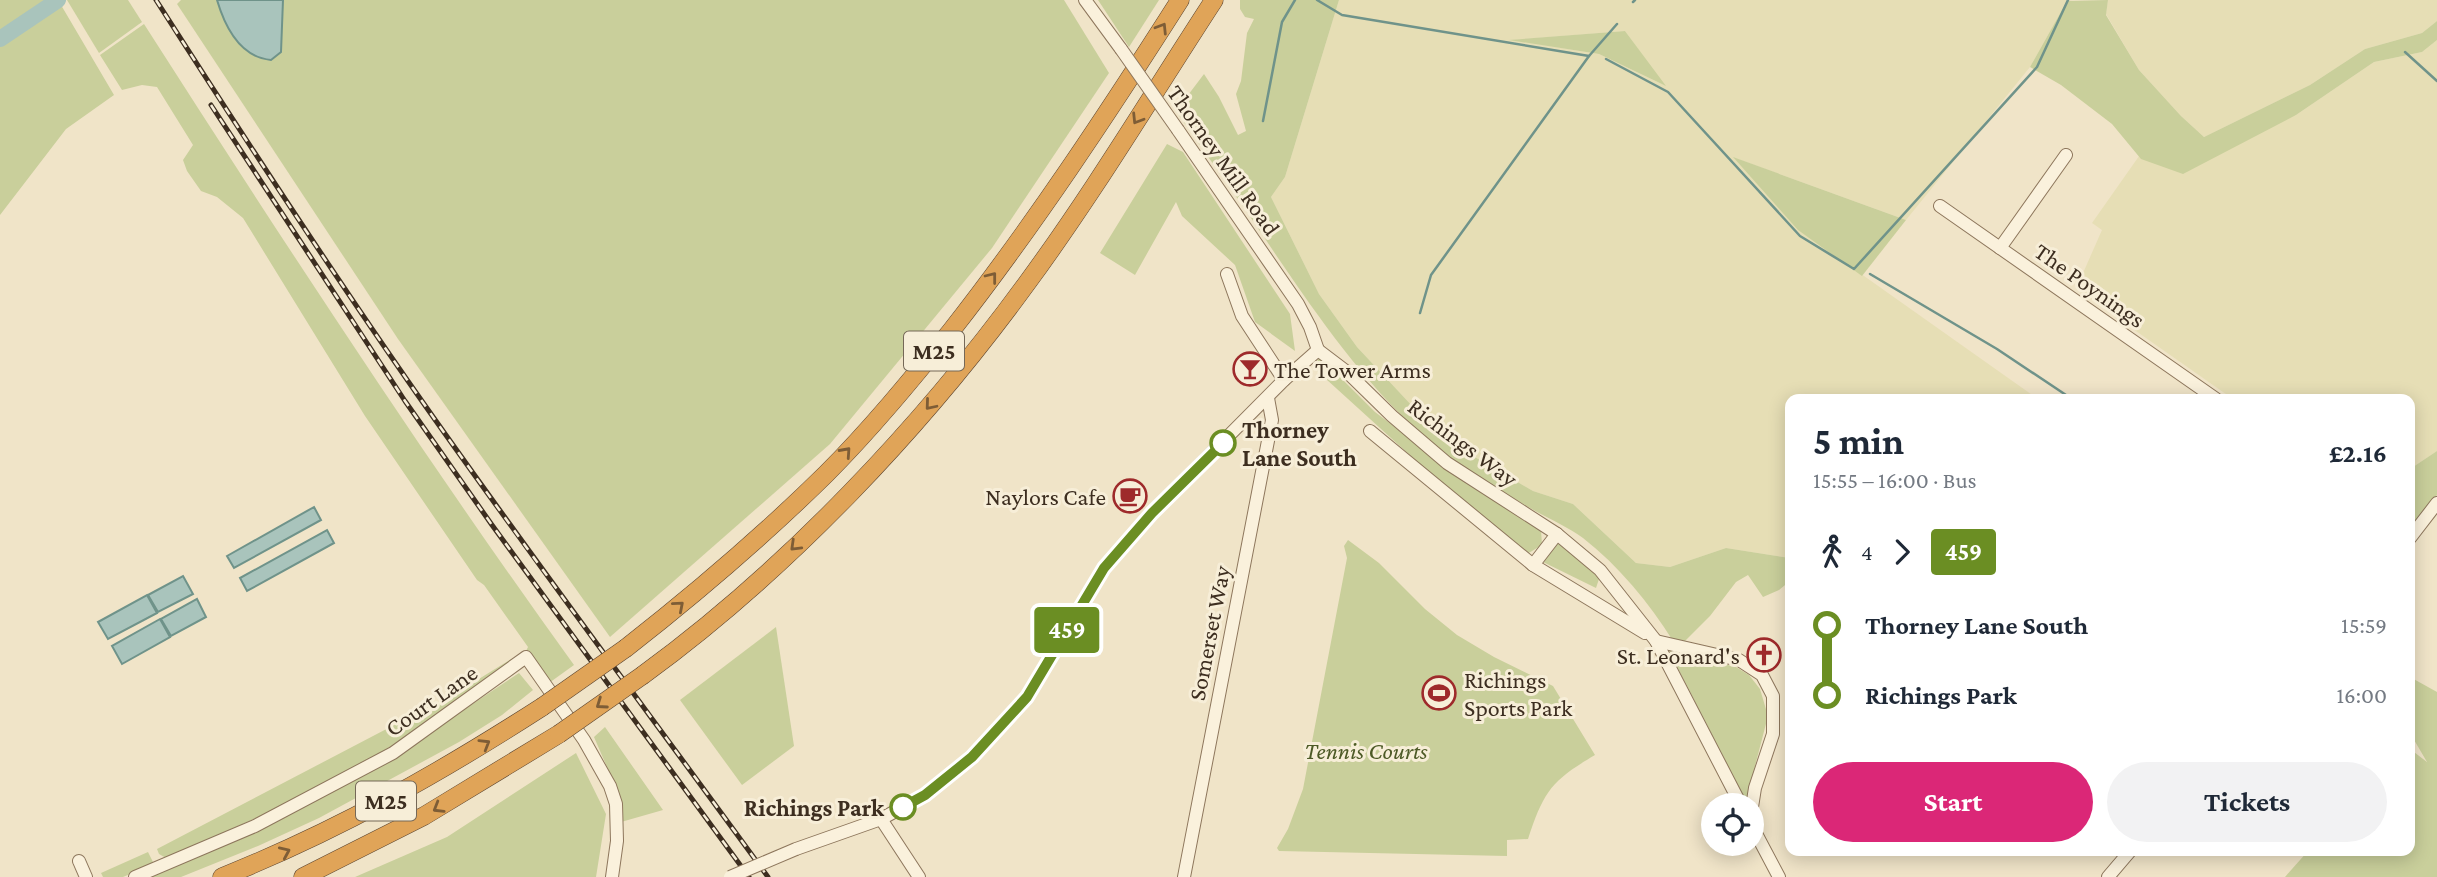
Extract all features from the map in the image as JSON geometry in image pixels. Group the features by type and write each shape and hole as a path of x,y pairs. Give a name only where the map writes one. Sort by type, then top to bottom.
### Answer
{"highway":[{"name":"M25","path":"222,877 287,851 408,790 542,707 672,612 777,520 827,473 902,390 1031,225 1180,0"},
{"name":"M25","path":"303,877 424,816 559,734 682,646 790,551 859,483 952,379 1027,283 1083,203 1214,0"}],"street":[{"name":"Thorney Mill Road","path":"1085,0 1298,304 1318,350"},
{"path":"2000,248 2066,155"},
{"name":"The Poynings","path":"1940,206 2209,394"},
{"path":"1227,274 1241,316 1284,380"},
{"path":"729,877 796,849 881,819 925,795 972,757 1027,697 1104,568 1152,513 1284,380 1318,350"},
{"name":"Richings Way","path":"1318,350 1347,372 1392,416 1447,463 1557,534 1600,570 1655,640 1735,793"},
{"name":"Somerset Way","path":"1184,877 1272,420 1268,398"},
{"name":"Richings Way","path":"1370,432 1533,565 1655,640"},
{"path":"2415,532 2437,503"},
{"path":"1533,565 1557,534"},
{"path":"1655,640 1739,660 1762,675 1773,696 1773,734 1754,793"},
{"name":"Court Lane","path":"135,877 255,826 393,753 526,657 584,740 610,786 616,804 612,877"},
{"path":"881,819 919,877"},
{"path":"1764,849 1779,877"},
{"path":"2108,877 2126,856"},
{"path":"79,861 86,877"}],"shaded area":[{"path":"1339,0 2073,0 2067,1 2030,67 1906,220 1735,158 1799,230 2031,394 1785,394 1785,557 1726,548 1670,567 1636,563 1573,504 1533,491 1468,453 1429,424 1357,347 1319,294 1271,197 1285,177","holes":["1625,31 1664,85 1599,54 1513,40"]},
{"path":"2108,0 2437,0 2437,21 2422,33 2365,49 2310,85 2204,137 2139,70 2106,14"},
{"path":"2437,40 2437,451 2415,466 2415,394 2226,394 2076,289 2102,230 2092,223 2144,149 2142,159 2296,115 2374,62 2422,52"}],"green space":[{"path":"0,0 51,0 22,23 0,34"},
{"path":"67,0 128,0 142,22 99,53"},
{"path":"181,0 1064,0 1109,73 992,248 830,444 610,637 398,339 177,4"},
{"path":"1098,0 1159,0 1129,47"},
{"path":"1240,0 1339,0 1285,177 1271,197 1319,294 1357,347 1429,424 1468,453 1533,491 1573,504 1636,563 1670,567 1726,548 1785,557 1785,585 1763,597 1748,575 1736,582 1710,616 1683,643 1673,641 1632,586 1596,549 1572,531 1492,486 1449,457 1422,435 1381,393 1326,327 1176,111 1204,74 1238,135 1246,131 1236,94 1241,81 1247,33 1254,19 1245,17 1240,9"},
{"path":"2108,0 2106,15 2139,70 2204,137 2310,85 2365,49 2422,33 2437,21 2437,40 2422,52 2374,62 2296,115 2183,174 2141,159 2112,124 2061,85 2030,67 2067,1"},
{"path":"61,5 114,95 66,129 0,215 0,41"},
{"path":"144,24 354,348 574,665 549,683 526,651 528,647 484,585 477,580 365,416 243,218 217,197 201,191 187,171 183,160 193,145 157,87 142,85 122,90 100,55"},
{"path":"1625,31 1666,86 1599,54 1509,40"},
{"path":"1167,144 1183,152 1290,314 1295,351 1255,322 1235,265 1182,216 1176,202 1135,275 1100,253"},
{"path":"1733,157 1906,220 1862,276 1798,230"},
{"path":"1319,356 1375,412 1444,464 1541,530 1542,545 1527,554 1413,458 1315,369"},
{"path":"2437,451 2437,495 2415,523 2415,466"},
{"name":"Richings Sports Park","path":"1348,540 1379,563 1425,609 1457,635 1553,686 1595,755 1568,772 1551,789 1539,809 1528,839 1507,840 1507,856 1279,851 1277,848 1288,829 1303,789 1347,558 1344,546"},
{"path":"1556,540 1600,576 1596,588 1541,561"},
{"path":"776,627 794,746 742,785 680,700"},
{"path":"1668,649 1736,667 1749,675 1760,689 1768,716 1748,793 1742,793"},
{"path":"513,658 518,658 432,721 352,770 274,810 166,858 159,854 157,849 461,690"},
{"path":"519,673 533,690 502,715 459,742 319,818 181,877 143,877 359,773 456,715"},
{"path":"2415,680 2437,692 2437,877 2285,877 2304,856 2415,856 2415,753 2427,762 2415,742"},
{"path":"605,727 663,810 621,822 613,781 594,737"},
{"path":"576,753 606,814 596,877 355,877 447,837"},
{"path":"148,852 154,864 123,877 103,877 101,873"}],"water":[{"path":"217,0 283,0 281,52 271,60 260,58 242,47 229,30"},
{"path":"314,507 321,520 234,568 227,556"},
{"path":"327,530 334,543 247,591 240,578"},
{"path":"183,576 193,594 158,612 148,595"},
{"path":"147,595 157,613 108,639 98,622"},
{"path":"197,599 206,617 171,636 161,619"},
{"path":"160,619 170,637 122,664 112,646"}],"waterway":[{"path":"0,39 58,0"},
{"path":"1263,121 1282,22 1295,0"},
{"path":"1317,0 1342,15 1589,56"},
{"path":"1606,59 1668,92 1800,236 1854,269 2037,67 2068,0"},
{"path":"1420,313 1431,275 1589,56 1617,24"},
{"path":"2405,52 2437,81"},
{"path":"1870,274 1997,349 2064,394"}],"railway":[{"path":"156,0 350,297 417,394 768,877"},
{"path":"211,105 405,401 492,525 749,877"}],"bus line":[{"name":"459","path":"903,807 925,795 972,757 1027,697 1104,568 1152,513 1223,443"}],"place":[{"name":"The Tower Arms","path":"1250,369"},
{"name":"Thorney Lane South","path":"1223,443"},
{"name":"Naylors Cafe","path":"1130,496"},
{"name":"St. Leonard's","path":"1764,655"},
{"name":"Richings Sports Park","path":"1439,693"},
{"name":"Richings Park","path":"903,807"}],"park label":[{"name":"Tennis Courts","path":"1366,750"}]}
